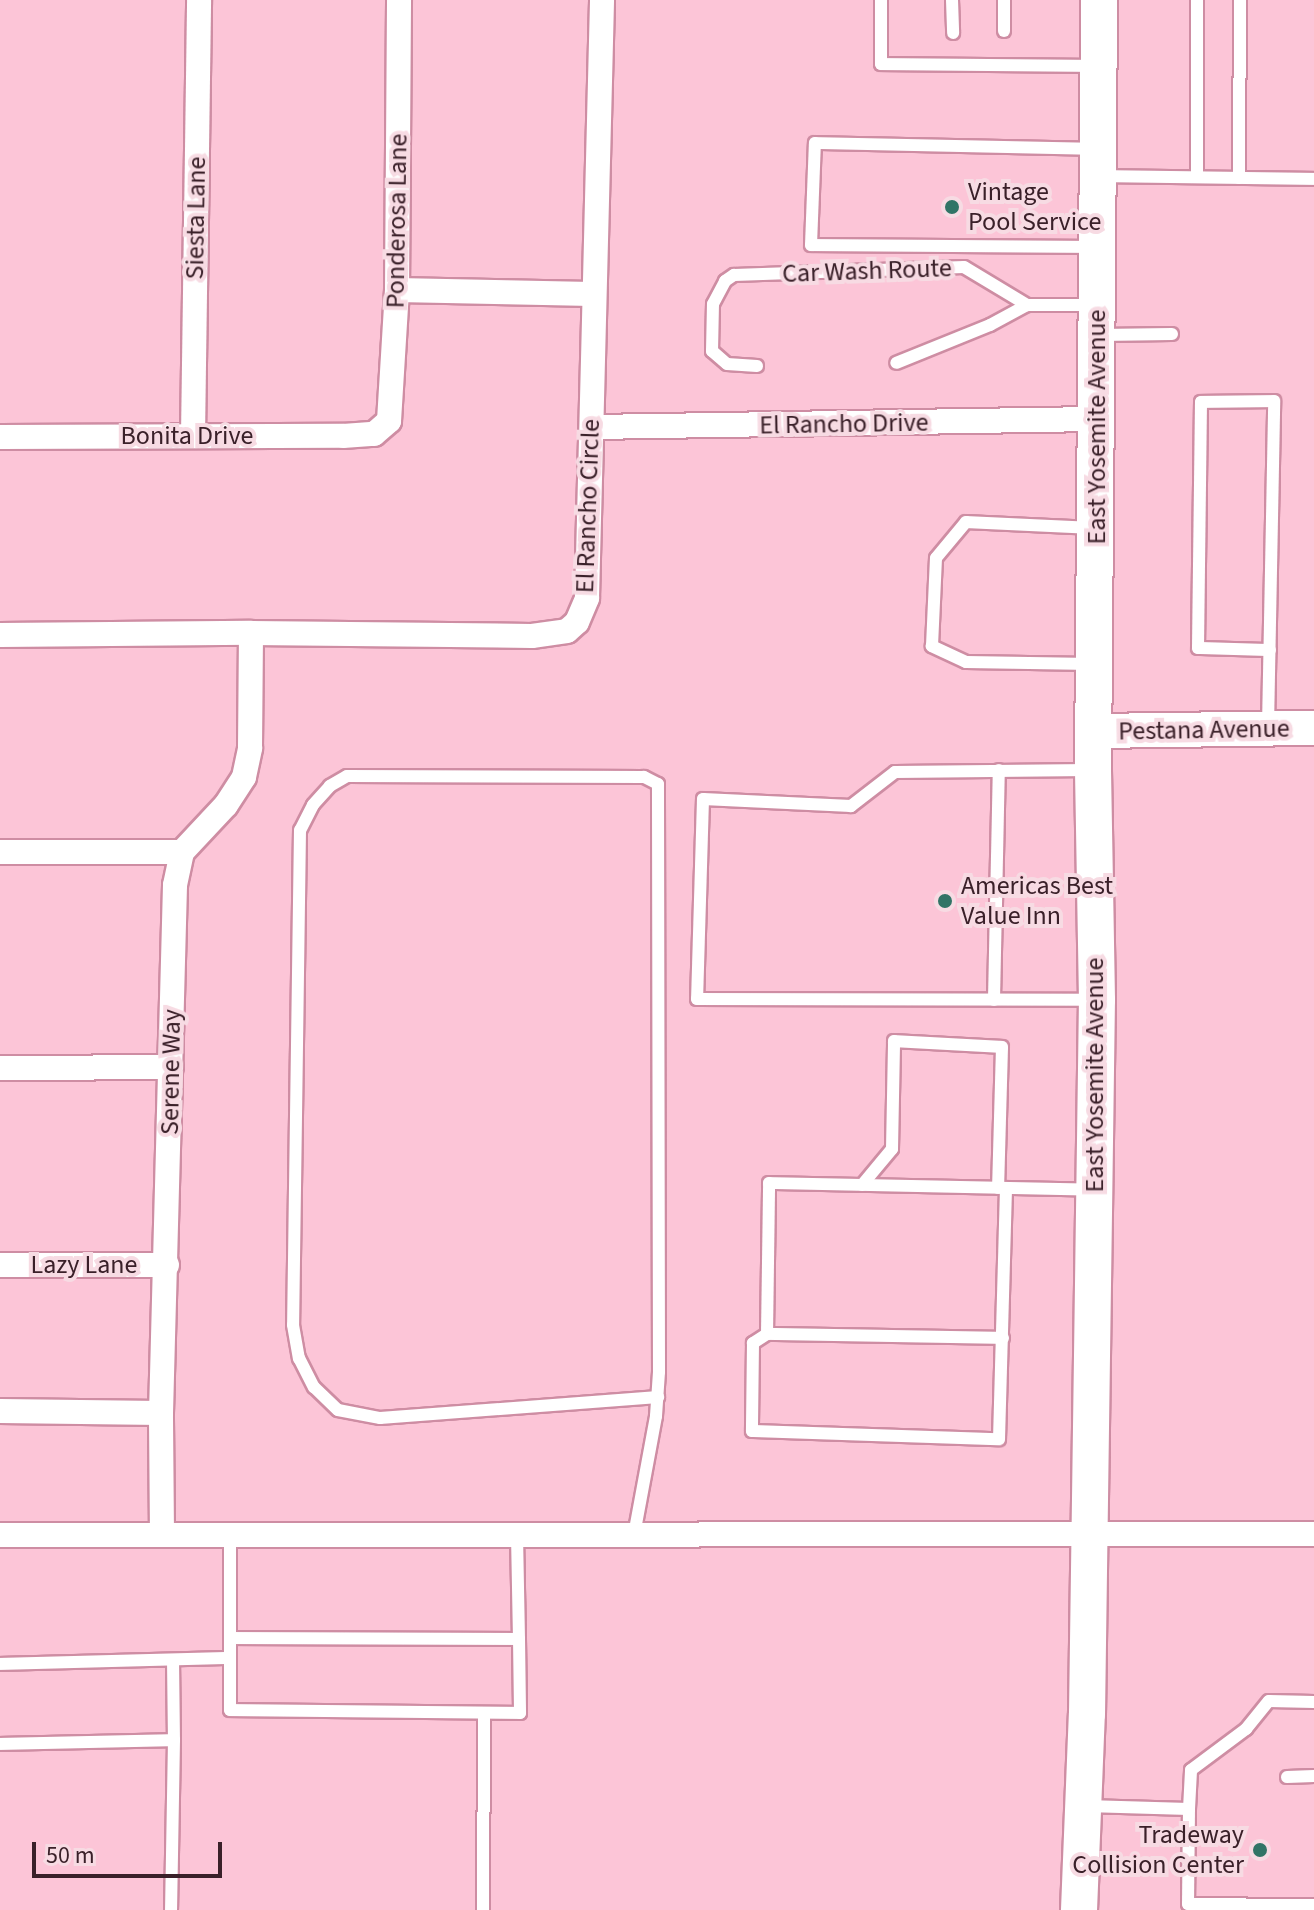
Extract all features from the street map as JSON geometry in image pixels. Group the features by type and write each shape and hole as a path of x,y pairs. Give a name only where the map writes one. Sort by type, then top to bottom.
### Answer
{"main road":[{"name":"East Yosemite Avenue","path":"1079,1910 1089,1537 1097,1000 1093,770 1099,0"}],"street":[{"name":"Siesta Lane","path":"193,436 199,0"},
{"name":"Ponderosa Lane","path":"374,434 389,421 392,410 397,290 399,0"},
{"name":"El Rancho Circle","path":"0,635 251,633 532,636 567,631 577,622 587,598 592,294 602,0"},
{"path":"397,290 592,294"},
{"name":"El Rancho Drive","path":"592,427 1096,419"},
{"name":"Bonita Drive","path":"0,437 374,434"},
{"path":"0,852 182,852 226,805 244,777 250,748 251,633"},
{"name":"Pestana Avenue","path":"1094,731 1314,728"},
{"name":"Serene Way","path":"162,1534 164,1457 161,1413 175,885 182,852"},
{"path":"0,1068 171,1067"},
{"name":"Lazy Lane","path":"0,1265 167,1265"},
{"path":"0,1411 161,1413"},
{"path":"0,1535 1089,1537 1314,1534"}],"lane":[{"path":"881,0 881,64 1099,66"},
{"path":"952,0 953,33"},
{"path":"1004,0 1004,31"},
{"path":"1197,0 1197,177"},
{"path":"1239,178 1240,0"},
{"path":"1098,247 811,245 815,143 1099,162 1197,177 1314,179"},
{"name":"Car Wash Route","path":"757,366 727,364 712,351 713,304 725,281 734,275 964,267 1027,305"},
{"path":"896,363 990,325 1027,305 1172,334"},
{"path":"1268,729 1270,650 1274,401 1201,402 1198,648 1270,650"},
{"path":"1094,664 966,662 932,646 936,558 966,522 1097,528"},
{"path":"994,1000 999,770"},
{"path":"1093,770 895,772 851,806 703,799 697,999 1097,1000"},
{"path":"634,1535 658,1397 658,784 644,777 347,776 321,795 300,830 293,1325 304,1368 314,1387 338,1410 380,1418 658,1397"},
{"path":"862,1185 892,1149 894,1041 1002,1047 1003,1338 999,1439 752,1431 753,1343 767,1334 1003,1338"},
{"path":"767,1334 769,1183 1094,1190"},
{"path":"230,1534 230,1710 484,1713 520,1713 517,1535"},
{"path":"230,1638 519,1639"},
{"path":"0,1664 229,1658"},
{"path":"171,1910 173,1660"},
{"path":"1314,1702 1269,1701 1246,1729 1191,1770 1188,1904 1314,1905"},
{"path":"483,1910 484,1713"},
{"path":"0,1744 174,1740"},
{"path":"1287,1777 1314,1776"},
{"path":"1083,1806 1189,1809"}],"place":[{"name":"Vintage Pool Service","path":"952,207"},
{"name":"Americas Best Value Inn","path":"945,901"},
{"name":"Tradeway Collision Center","path":"1260,1850"}]}
